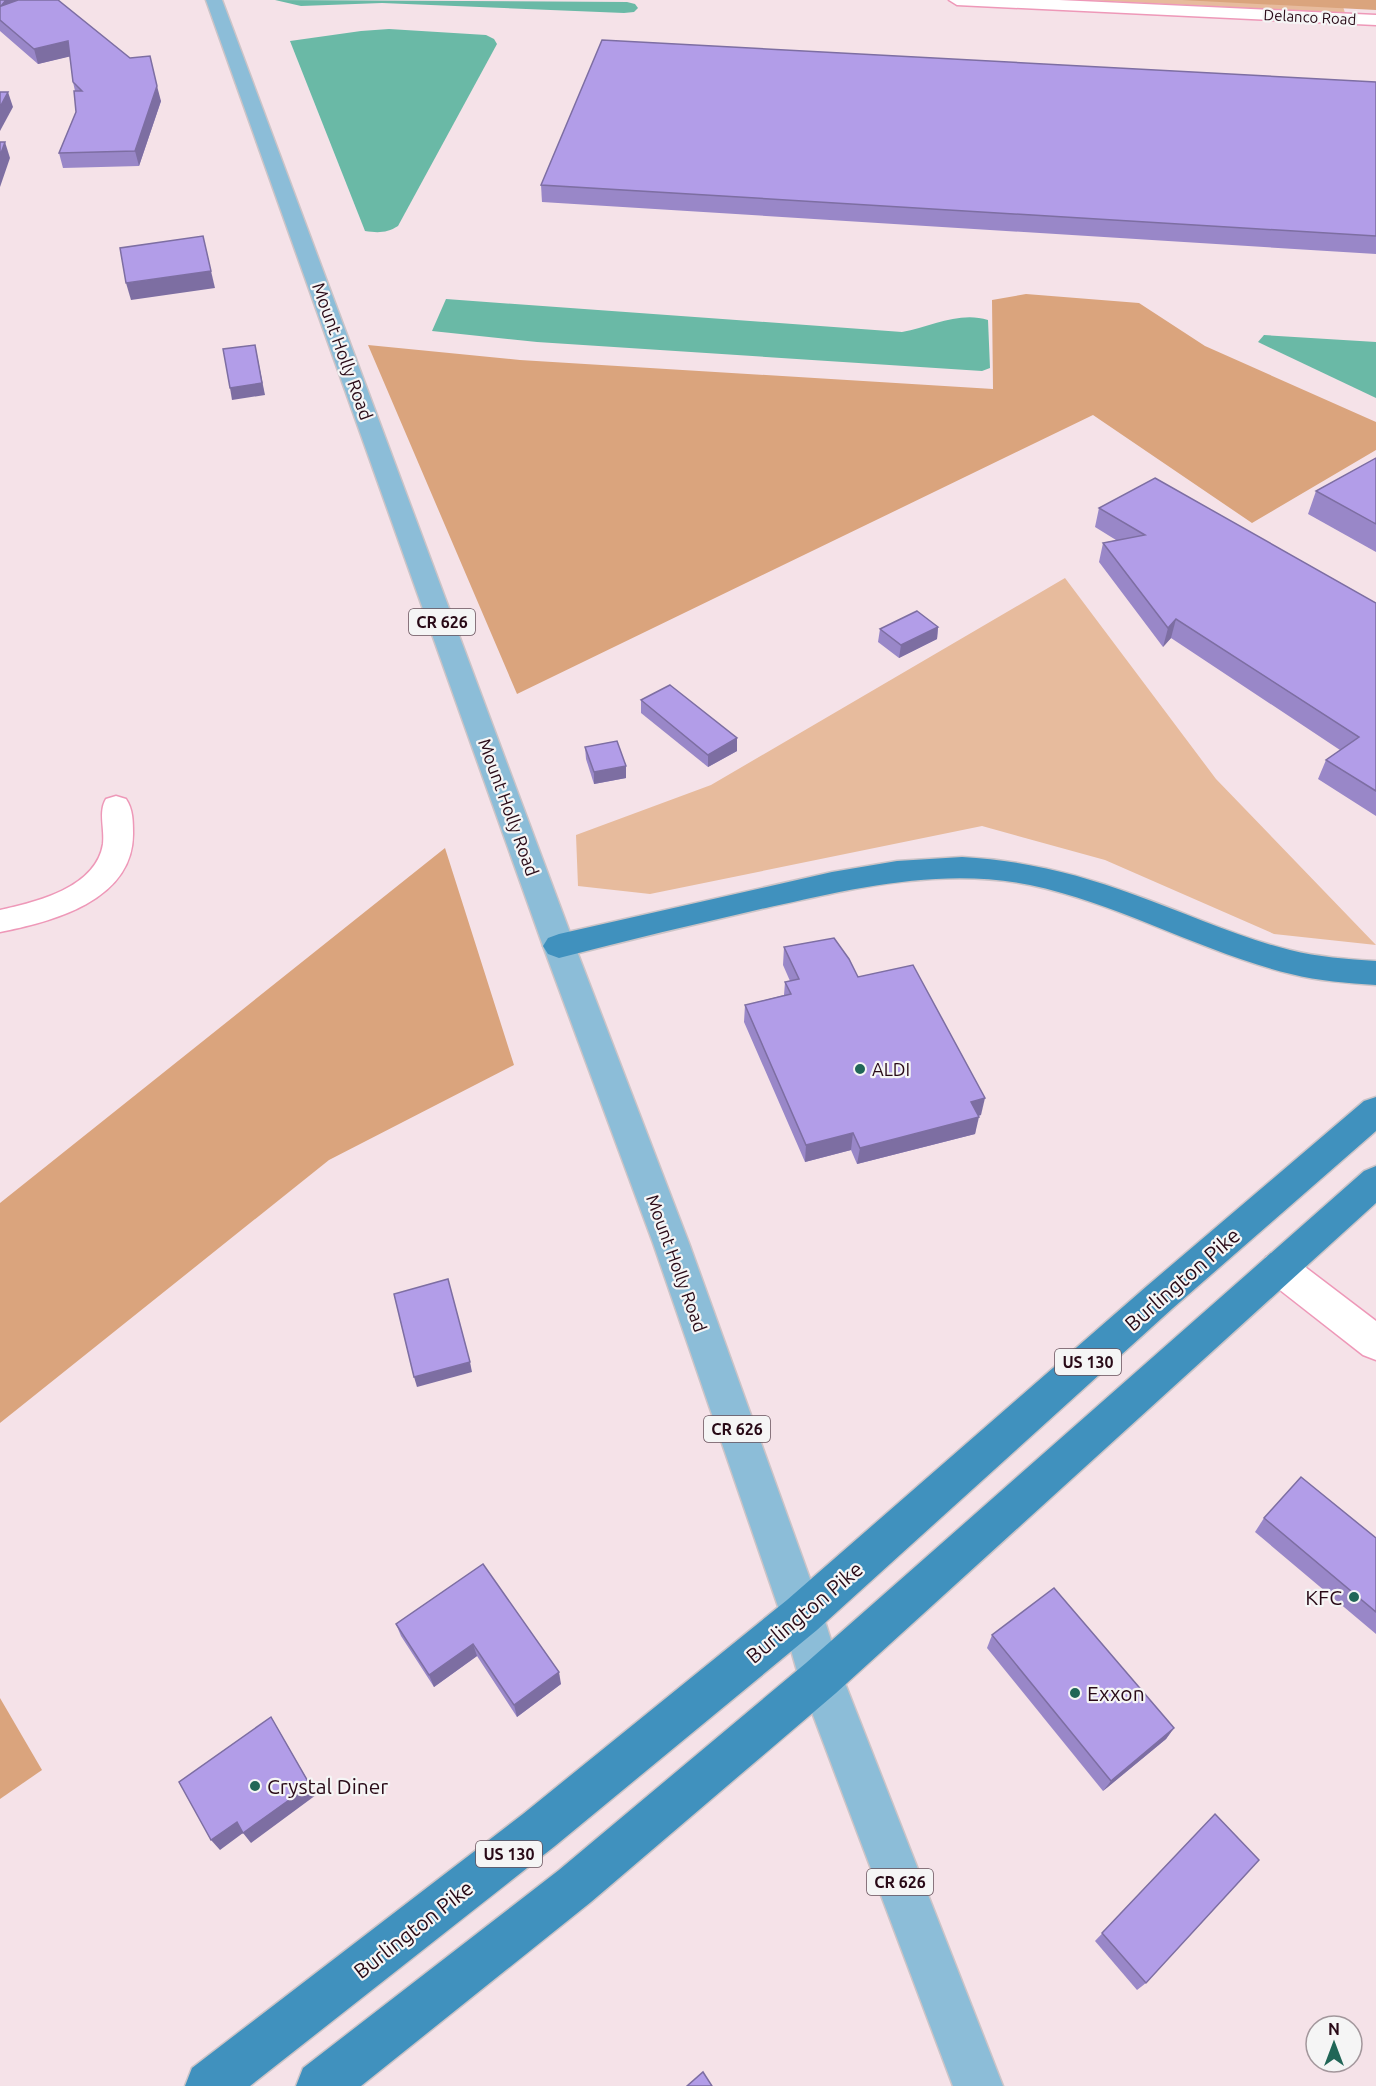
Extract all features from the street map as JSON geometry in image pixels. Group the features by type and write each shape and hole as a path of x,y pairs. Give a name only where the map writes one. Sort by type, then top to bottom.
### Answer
{"highway":[{"path":"559,946 758,899 892,871 938,867 983,867 1029,874 1076,888 1284,961 1342,971 1376,973"},
{"name":"Burlington Pike","path":"210,2086 533,1835 802,1616 1160,1297 1376,1111"},
{"name":"US 130","path":"321,2086 600,1865 821,1678 1376,1181"}],"main road":[{"name":"Mount Holly Road","path":"214,0 559,946 671,1243 802,1616"},
{"name":"CR 626","path":"802,1616 821,1678 978,2086"}],"street":[{"name":"Delanco Road","path":"957,0 1376,20"},
{"path":"0,921 53,907 99,880 112,863 117,847 116,806"},
{"path":"1279,1268 1376,1343"}],"shaded area":[{"path":"275,0 627,2 635,4 638,8 634,12 624,13 382,3 301,6"},
{"path":"1085,0 1341,0 1345,13"},
{"path":"1182,0 1376,0 1376,10"},
{"path":"389,29 486,35 494,39 497,44 398,226 386,231 374,232 365,231 290,41"},
{"path":"1026,294 1139,303 1205,346 1376,422 1376,450 1252,523 1093,415 517,694 368,345 520,360 993,389 992,300"},
{"path":"446,299 902,332 966,317 977,318 988,320 990,368 982,371 537,342 432,331"},
{"path":"1264,335 1376,342 1376,398 1258,342"},
{"path":"1065,578 1216,779 1376,945 1274,934 1105,860 982,826 650,894 578,886 576,835 711,785"},
{"path":"445,848 514,1065 329,1160 0,1423 0,1203"},
{"path":"0,1698 42,1770 0,1799"}],"building":[{"path":"0,0 6,0 1,6 18,0 58,0 130,58 150,56 157,86 135,151 59,153 76,112 74,91 82,91 73,82 68,41 34,49 0,20"},
{"path":"602,40 1376,82 1376,236 541,185"},
{"path":"0,92 8,92 0,107"},
{"path":"0,142 5,142 0,156"},
{"path":"203,236 211,271 126,283 120,248"},
{"path":"255,345 262,383 230,388 223,349"},
{"path":"1376,458 1376,524 1316,491"},
{"path":"1155,478 1376,603 1376,791 1326,760 1359,737 1176,619 1168,628 1103,543 1145,535 1099,508"},
{"path":"917,611 938,627 901,645 880,629"},
{"path":"670,685 737,738 708,755 641,700"},
{"path":"617,741 626,766 594,772 585,747"},
{"name":"ALDI","path":"834,938 858,977 913,965 985,1098 971,1102 979,1117 860,1148 853,1133 806,1145 745,1005 791,994 785,982 799,979 784,947"},
{"path":"448,1279 470,1362 414,1377 394,1294"},
{"name":"KFC","path":"1301,1477 1376,1538 1376,1612 1264,1518"},
{"path":"483,1564 559,1672 514,1705 473,1644 429,1675 396,1624"},
{"name":"Exxon","path":"1054,1588 1174,1728 1111,1781 992,1635"},
{"path":"271,1717 310,1785 243,1833 237,1822 211,1840 179,1782"},
{"path":"1215,1814 1259,1860 1146,1983 1102,1933"},
{"path":"703,2072 712,2086 687,2086"}],"place":[{"name":"ALDI","path":"860,1069"},
{"name":"KFC","path":"1354,1597"},
{"name":"Exxon","path":"1075,1693"},
{"name":"Crystal Diner","path":"255,1786"}]}
